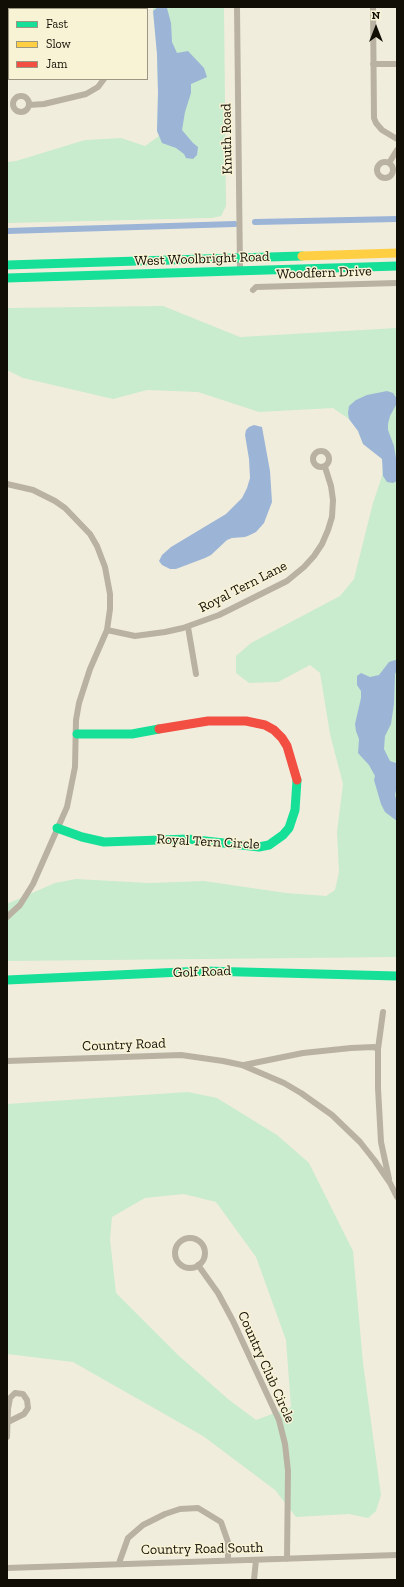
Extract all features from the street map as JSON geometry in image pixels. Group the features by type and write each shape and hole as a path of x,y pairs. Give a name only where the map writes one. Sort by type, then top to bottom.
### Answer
{"street":[{"path":"7,20 8,7"},
{"name":"Knuth Road","path":"237,7 240,271"},
{"path":"373,7 374,118 382,130 397,139"},
{"path":"373,64 397,64"},
{"path":"29,106 86,94 98,87 103,80"},
{"path":"389,164 397,150"},
{"name":"West Woolbright Road","path":"7,265 397,253"},
{"name":"West Woolbright Road","path":"7,278 397,266"},
{"name":"Woodfern Drive","path":"253,290 256,287 397,283"},
{"name":"Royal Tern Lane","path":"107,630 125,635 145,635 188,627 219,615 287,581 304,567 314,556 322,544 332,517 332,493 325,467"},
{"path":"7,484 33,490 55,501 66,508 90,534 101,555 109,581 110,609 107,630 84,685 76,720 77,734 75,767 67,807 41,867 26,896 20,905 7,917"},
{"path":"188,627 196,674"},
{"name":"Royal Tern Circle","path":"57,828 82,837 104,842 158,839 188,840 259,847 269,845 284,835 289,828 295,810 297,782 292,760 287,746 282,738 274,730 265,725 246,720 208,721 132,734 77,734"},
{"name":"Golf Road","path":"7,980 245,971 397,976"},
{"path":"383,1012 378,1049 379,1116 381,1142 390,1182 397,1197"},
{"name":"Country Road","path":"242,1065 303,1053 351,1048 374,1047 378,1049"},
{"name":"Country Road","path":"7,1061 181,1055 242,1065 284,1083 312,1100 332,1115 360,1142 390,1182"},
{"path":"186,1238 198,1240 202,1244 205,1255 198,1265 193,1268 187,1268 181,1266 177,1262 174,1250 181,1241 186,1238"},
{"name":"Country Club Circle","path":"198,1265 218,1293 233,1321 272,1402 279,1420 284,1439 288,1471 287,1560"},
{"path":"7,1437 8,1409 10,1398 15,1393 22,1394 27,1400 28,1408 24,1414 8,1422"},
{"path":"119,1563 128,1538 143,1525 165,1514 180,1509 198,1508 221,1522 228,1542 228,1560"},
{"name":"Country Road South","path":"7,1568 119,1563 287,1560 397,1555"},
{"path":"254,1580 256,1560"}],"green space":[{"path":"153,7 224,7 226,206 221,216 212,218 7,223 7,162 16,161 85,140 121,138 145,146 159,136 157,131 157,54"},
{"path":"163,306 240,337 397,328 397,957 7,961 7,904 55,883 76,879 149,883 204,881 286,893 326,896 335,890 339,872 337,832 343,784 330,734 320,673 310,665 278,682 249,683 236,673 236,656 251,643 340,596 354,579 373,503 382,476 383,463 381,457 363,444 358,431 349,419 333,408 259,412 198,392 147,390 113,399 23,378 7,370 7,308"},
{"path":"188,1092 217,1098 277,1135 309,1163 353,1251 363,1363 381,1495 376,1511 368,1518 349,1514 296,1517 275,1490 203,1436 73,1362 7,1354 7,1104","holes":["184,1194 216,1202 256,1257 286,1340 291,1407 256,1420 228,1399 178,1355 116,1293 110,1239 112,1217 145,1198"]}],"water":[{"path":"158,7 167,8 171,23 172,42 177,53 188,51 204,68 207,77 191,84 191,93 185,112 182,130 198,147 197,155 193,159 186,158 184,154 176,148 162,143 157,131 157,54 153,11"},
{"path":"387,391 393,393 397,399 388,424 388,430 394,446 397,465 397,481 393,483 387,482 383,476 382,459 363,444 358,431 349,419 348,413 349,406 356,400 367,395"},
{"path":"254,425 262,427 270,471 272,502 264,523 256,532 250,535 227,540 211,555 205,558 176,569 170,569 162,565 159,561 162,555 171,547 226,514 242,498 250,478 249,459 245,435 246,430"},
{"path":"395,660 397,661 397,670 395,674 394,704 391,724 385,736 384,749 390,761 396,763 397,786 395,795 397,803 397,821 385,812 374,780 375,776 369,765 358,753 359,739 355,724 361,698 361,691 357,685 357,676 361,673 370,677 379,675 389,662"}],"waterway":[{"path":"255,222 397,219"},
{"path":"7,231 235,224"}],"traffic: fast":[{"path":"7,265 302,256"},
{"path":"7,278 397,266"},
{"path":"77,734 132,734 159,729"},
{"path":"57,828 82,837 104,842 188,839 259,847 269,845 283,835 289,828 295,810 297,780"},
{"path":"7,980 204,971 397,976"}],"traffic: slow":[{"path":"302,256 397,253"}],"traffic: jam":[{"path":"159,729 208,721 246,721 265,725 274,730 287,746 297,780"}]}
